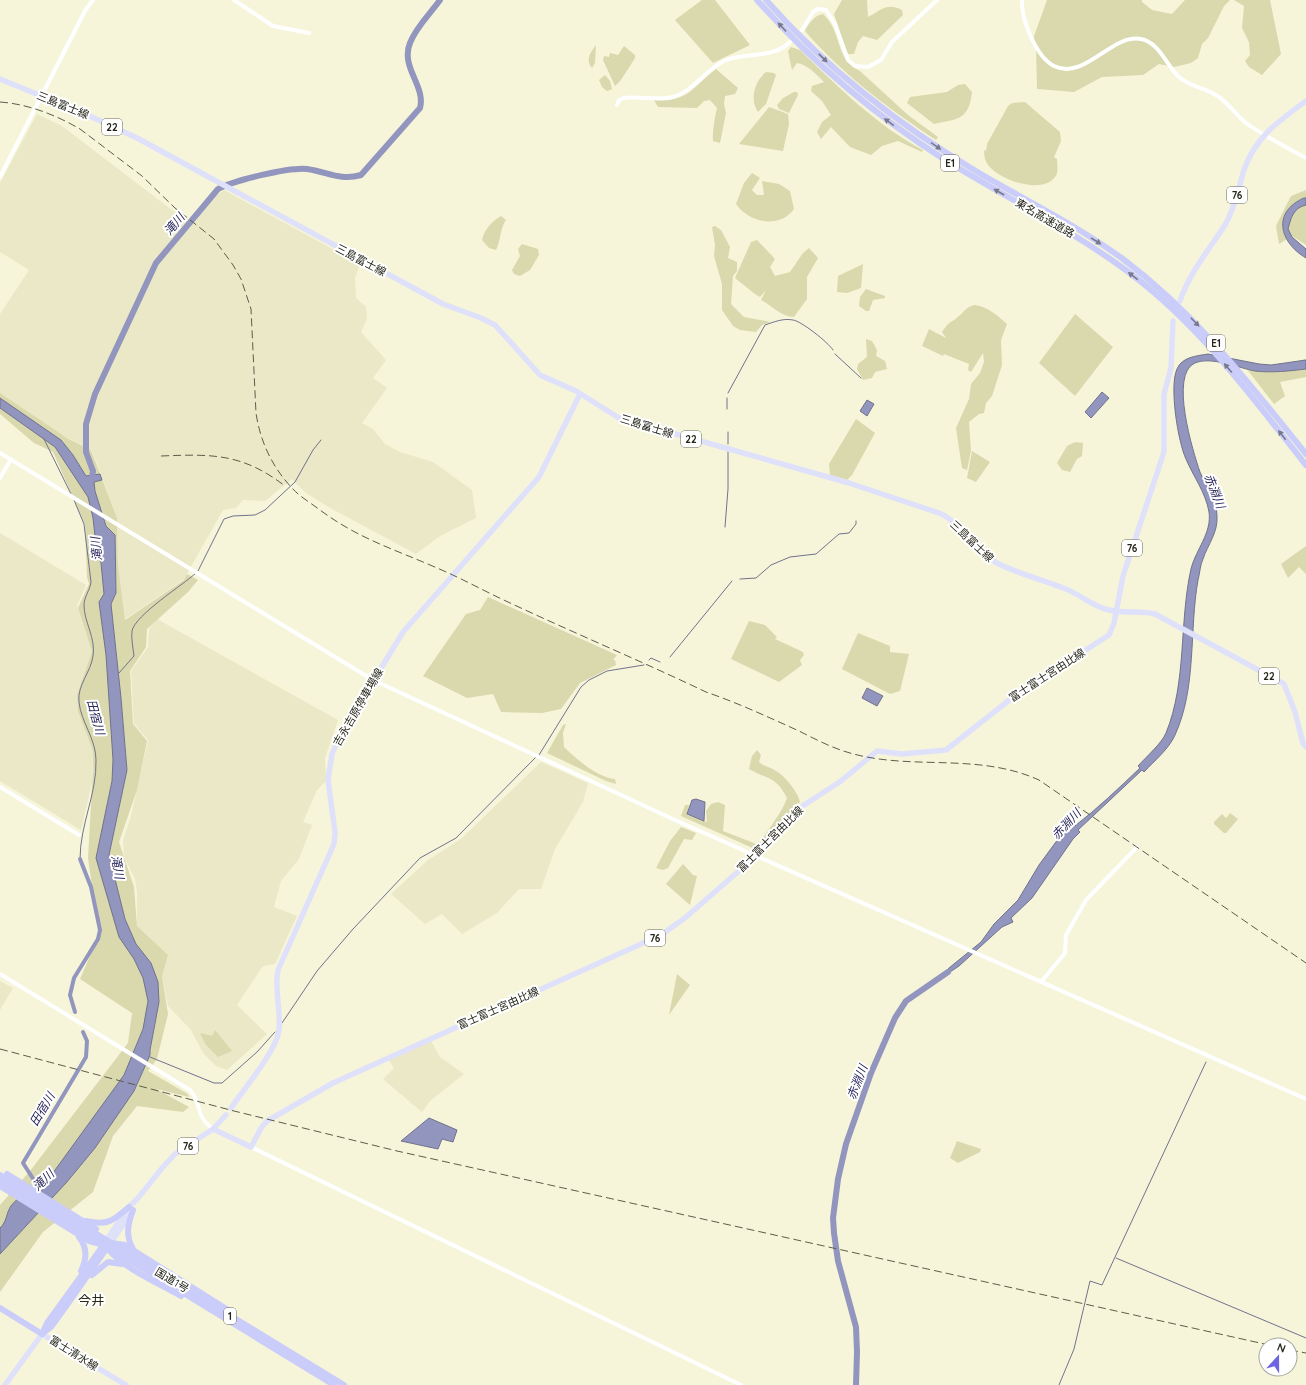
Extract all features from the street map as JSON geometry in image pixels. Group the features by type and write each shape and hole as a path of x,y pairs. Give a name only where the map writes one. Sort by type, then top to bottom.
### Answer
{"highway":[{"name":"東名高速道路","path":"757,0 823,68 887,121 942,158 1089,245 1136,277 1163,300 1207,344 1306,466"},
{"name":"東名高速道路","path":"766,0 833,67 884,110 948,154 1100,243 1167,295 1213,341 1260,396 1306,454"},
{"name":"1","path":"0,1171 98,1230 115,1257 129,1266 226,1324 283,1351"},
{"name":"国道1号","path":"0,1175 283,1351 334,1385"},
{"name":"国道1号","path":"0,1181 283,1351 344,1385"},
{"name":"1","path":"0,1186 89,1241 125,1245 134,1250 260,1330 283,1351"},
{"name":"1","path":"82,1220 104,1223 131,1209"},
{"path":"131,1209 128,1236 134,1250"},
{"name":"1","path":"74,1233 84,1244 86,1257 78,1283"},
{"path":"0,1308 42,1334 51,1327 78,1283 107,1244"},
{"name":"1","path":"78,1283 100,1266 108,1262 129,1266"}],"main road":[{"name":"三島富士線","path":"0,79 83,113 137,138 443,304 487,320 496,327 540,375 580,394 612,414 629,422 849,483 939,513 950,520 981,551 997,563 1033,579 1067,589 1108,610 1144,611 1155,614 1284,684 1295,712 1303,744 1306,747"},
{"name":"76","path":"1180,301 1191,276 1227,220 1250,155 1264,134 1306,100"},
{"name":"富士富士宮由比線","path":"251,1147 261,1128 267,1121 317,1091 661,935 685,918 756,856 798,809 841,781 877,751 902,754 946,750 1017,694 1109,635 1117,611 1123,576 1164,452 1164,394 1171,368 1173,321"},
{"name":"吉永吉原停車場線","path":"231,1108 277,1038 279,1021 276,978 278,970 334,844 334,826 328,788 332,754 340,736 403,632 539,477 580,394"},
{"path":"226,1115 213,1129 251,1147"},
{"name":"76","path":"107,1244 138,1198 163,1167 176,1154 213,1129"},
{"path":"6,1385 42,1334"},
{"name":"富士清水線","path":"42,1334 126,1385"}],"street":[{"path":"0,177 86,9 93,0"},
{"path":"234,0 273,26 309,33"},
{"path":"802,30 813,12 818,9 826,10 835,24 848,60 855,66 868,67 881,60 892,42 937,0"},
{"path":"1022,0 1022,9 1027,26 1039,53 1046,61 1055,67 1066,69 1076,67 1120,43 1133,39 1140,39 1153,45 1182,79 1221,98 1245,122 1306,158"},
{"path":"617,105 619,100 624,98 672,97 686,90 726,60 738,56 775,52 783,49 790,42"},
{"path":"0,453 373,680 756,856 1306,1098"},
{"path":"0,478 11,460"},
{"path":"0,787 79,835"},
{"path":"1041,982 1065,953 1066,935 1086,900 1137,847"},
{"path":"0,974 190,1090 196,1096 201,1118 213,1129"},
{"path":"251,1147 741,1385"}],"shaded area":[{"path":"702,0 715,0 750,45 713,63 675,20"},
{"path":"842,0 867,0 868,17 888,7 902,10 903,15 877,40 863,36 858,42 854,54 847,54 834,14"},
{"path":"1047,0 1142,0 1142,2 1152,10 1172,14 1185,0 1230,0 1224,6 1208,38 1202,44 1198,58 1191,63 1174,67 1159,64 1143,75 1102,77 1074,92 1037,89 1036,47 1033,39"},
{"path":"1234,0 1270,0 1281,54 1262,75 1249,67 1245,61 1250,55 1249,42 1242,28 1244,6"},
{"path":"823,14 834,29 846,60 908,115 938,137 936,140 867,90 819,47 805,31 812,20"},
{"path":"596,45 595,63 592,68 589,59"},
{"path":"624,46 635,55 635,58 621,80 615,86 603,60 604,56 609,57 610,53 618,55"},
{"path":"791,47 800,50 873,117 889,129 923,150 922,152 898,141 882,146 871,155 850,147 831,127 821,139 817,132 822,122 831,115 822,101 811,91 812,86 824,82 812,70 801,64 797,63 792,70 788,51"},
{"path":"716,69 738,88 735,94 725,96 724,104 726,113 720,143 713,141 717,108 710,100 704,101 697,108 658,107 654,100 666,100 683,96 695,88"},
{"path":"766,72 774,73 776,75 766,104 758,112 754,102 754,90 759,80"},
{"path":"605,75 610,81 612,89 607,91 602,87 599,80"},
{"path":"965,84 972,92 968,108 961,117 950,121 934,124 907,103 910,97 947,92 958,85"},
{"path":"797,92 798,95 789,113 779,109 777,105 783,98"},
{"path":"1025,102 1060,132 1061,141 1054,157 1057,159 1056,175 1049,182 1041,185 1021,183 1001,176 988,165 984,156 984,150 986,151 987,144 1008,106 1012,103"},
{"path":"769,107 788,114 789,124 783,151 739,144"},
{"path":"37,114 62,126 189,223 211,199 224,190 360,264 355,278 356,298 366,307 367,319 361,332 386,360 373,378 387,388 362,423 373,429 385,444 400,452 433,462 472,490 476,518 440,536 416,554 332,509 306,493 292,479 265,501 243,500 236,508 223,510 184,579 125,619 118,566 117,518 92,450 60,434 0,393 0,314 29,270 0,252 0,183"},
{"path":"752,173 760,178 752,190 757,195 764,195 762,181 779,184 790,191 794,209 788,215 781,219 765,221 749,216 736,204 744,183"},
{"path":"1306,190 1306,245 1292,236 1279,244 1276,226 1291,196"},
{"path":"501,216 506,220 496,250 489,248 482,240 489,226"},
{"path":"715,226 721,230 730,247 728,258 737,262 737,271 733,276 731,304 744,317 771,322 762,325 756,332 740,330 733,326 722,310 722,284 714,256 715,245 712,227"},
{"path":"757,240 775,259 770,267 775,276 790,272 803,253 809,248 818,258 807,277 807,299 794,317 789,317 781,313 761,300 766,290 760,297 735,278 751,242"},
{"path":"522,244 538,249 539,255 530,270 520,276 514,274 512,270 520,256 518,249"},
{"path":"863,264 861,288 847,293 837,292 838,276"},
{"path":"866,289 885,296 885,298 873,300 869,311 866,311 859,306 860,297"},
{"path":"975,305 988,310 1007,324 1001,340 1002,365 992,396 986,403 984,413 979,414 969,422 971,451 967,470 962,468 956,428 969,399 971,384 980,373 984,362 983,353 971,372 968,370 969,364 944,354 943,356 922,346 929,329 946,338 942,332 950,322 968,308"},
{"path":"1075,314 1113,347 1075,396 1039,363"},
{"path":"866,339 872,341 877,350 876,356 885,361 887,369 875,372 872,378 863,380 857,369 858,364 867,357"},
{"path":"1306,359 1306,377 1280,382 1285,396 1274,404 1246,368 1262,369"},
{"path":"0,393 67,438 91,450 117,518 118,565 125,620 184,580 187,574 198,580 188,592 147,629 146,647 130,671 133,724 147,741 137,790 119,842 134,887 137,926 168,955 162,976 168,1014 157,1059 148,1071 188,1094 189,1097 156,1089 189,1107 183,1112 137,1106 113,1136 93,1192 43,1232 0,1292 0,1205 30,1171 128,1043 132,1013 80,979 99,935 88,858 93,751 78,711 77,695 92,652 78,608 89,584 87,577 85,525 53,452 34,443 0,414"},
{"path":"856,419 875,433 852,475 847,480 830,475 829,464"},
{"path":"1075,442 1083,443 1082,456 1077,459 1070,472 1062,470 1057,463 1067,446"},
{"path":"972,451 990,462 976,482 967,478"},
{"path":"0,533 86,585 77,606 93,656 77,695 78,710 93,751 92,783 81,830 0,781"},
{"path":"1306,546 1306,574 1299,567 1288,578 1281,564"},
{"path":"488,597 617,655 613,660 615,660 616,665 580,683 561,709 542,713 501,712 493,694 467,698 423,676 466,614 480,610"},
{"path":"157,619 338,720 325,758 326,781 317,790 303,822 312,825 299,859 281,881 274,907 297,916 275,964 263,966 237,1005 267,1034 227,1070 216,1066 203,1053 191,1030 168,1006 162,976 166,953 137,926 137,892 135,879 124,857 123,840 131,816 148,740 134,724 131,671 148,647 149,629"},
{"path":"749,621 765,625 777,637 775,639 803,652 804,655 800,660 802,665 779,682 731,659"},
{"path":"858,633 890,646 890,652 909,654 900,691 890,694 842,669"},
{"path":"566,724 563,733 564,747 580,762 594,771 608,778 615,779 616,784 606,781 547,753 563,725"},
{"path":"757,750 761,755 759,762 780,773 794,789 800,802 757,850 681,816 685,805 689,805 687,815 707,822 706,811 711,804 718,802 725,805 723,831 759,845 787,798 775,782 749,769 752,756"},
{"path":"541,762 588,783 583,802 555,849 541,889 519,889 497,913 462,934 442,914 425,924 391,894 428,860 461,839"},
{"path":"1230,813 1238,819 1226,833 1224,833 1214,824 1214,822 1222,814 1226,818"},
{"path":"681,827 696,833 692,840 684,839 668,868 663,870 656,868 670,841"},
{"path":"683,864 693,875 697,876 690,905 666,884"},
{"path":"677,974 690,985 669,1015"},
{"path":"0,981 13,988 0,1010"},
{"path":"215,1030 232,1051 218,1057 206,1045 200,1033 212,1036"},
{"path":"431,1041 440,1057 464,1074 430,1101 422,1112 383,1079 394,1068 389,1060"},
{"path":"957,1141 981,1149 980,1152 958,1163 950,1158"}],"water":[{"path":"1306,198 1306,205 1295,211 1288,229 1292,237 1306,249 1306,258 1290,244 1285,236 1283,227 1283,219 1287,211 1294,204"},
{"path":"1208,354 1271,365 1306,360 1306,369 1280,372 1261,372 1225,363 1202,361 1195,363 1187,370 1184,382 1183,397 1188,432 1200,472 1211,493 1217,510 1217,522 1216,528 1202,561 1198,580 1195,599 1190,678 1182,717 1175,735 1165,750 1144,772 1142,770 1078,830 1080,832 1073,839 1032,898 1011,918 1013,922 1002,927 959,966 941,978 949,968 981,942 994,924 1018,900 1039,865 1064,831 1073,825 1075,826 1084,819 1140,768 1138,766 1166,733 1173,713 1177,693 1187,589 1191,569 1206,534 1209,520 1209,512 1205,498 1186,459 1180,440 1174,400 1175,377 1177,369 1182,362 1190,358"},
{"path":"1102,392 1109,398 1091,418 1085,412"},
{"path":"0,398 61,440 73,455 86,476 100,474 102,480 94,482 95,491 106,526 115,535 116,593 111,604 127,770 109,855 125,919 136,944 151,963 158,982 159,1002 150,1055 134,1091 95,1148 66,1183 0,1254 0,1228 4,1223 11,1206 24,1194 50,1177 124,1075 143,1029 148,1001 143,978 134,959 119,937 96,858 112,781 113,760 106,655 99,602 104,594 101,563 97,554 93,518 88,497 55,447 0,408"},
{"path":"867,400 874,404 867,416 860,411"},
{"path":"867,688 883,696 877,706 862,698"},
{"path":"696,799 705,802 704,821 687,814 692,800"},
{"path":"429,1118 457,1130 453,1142 442,1139 438,1149 401,1141"}],"waterway":[{"name":"滝川","path":"89,481 92,478 93,471 86,452 86,424 95,394 156,263 218,189 226,185 262,175 299,169 314,170 340,177 354,177 361,175 420,108 420,92 410,68 408,52 410,43 416,32 440,0"},
{"path":"728,393 765,325 782,320 797,321 814,332 833,350"},
{"path":"835,354 861,378"},
{"path":"727,398 727,409"},
{"path":"728,432 728,444"},
{"name":"田宿川","path":"44,439 71,494"},
{"path":"198,571 224,519 233,516 255,515 265,510 295,482 313,450 321,440"},
{"path":"725,527 728,489 728,452"},
{"name":"田宿川","path":"74,500 84,524 91,582 84,605 93,643 92,662 80,690 79,702 82,717 94,745 96,760 96,773 83,834 80,859"},
{"path":"740,579 756,578 771,565 790,557 816,554 839,534 849,533 856,524 856,521"},
{"path":"119,673 134,656 132,631 135,624 160,600 196,573"},
{"path":"670,657 732,581"},
{"path":"649,660 651,658 660,662"},
{"path":"539,755 581,687 589,680 607,671 644,665"},
{"path":"282,1023 317,971 353,929 420,858 456,838 536,757"},
{"name":"田宿川","path":"75,1012 70,995 74,978 98,939 100,930 91,887 80,859"},
{"name":"赤淵川","path":"856,1385 856,1327 838,1261 834,1233 833,1218 838,1179 846,1144 871,1073 895,1018 906,1001 948,972"},
{"name":"田宿川","path":"39,1188 23,1163 86,1057 87,1041 83,1032"},
{"path":"150,1057 214,1083 222,1083 257,1052 275,1032"},
{"path":"1059,1385 1074,1349 1090,1281 1102,1285 1206,1062"},
{"path":"1116,1258 1306,1338"}],"railway":[{"path":"0,102 21,105 42,111 80,129 142,176 175,208 214,239 233,265 241,279 251,309 256,413 260,434 268,453 278,471 295,491 334,520 377,543 446,572 499,598 706,692 753,710 837,749 873,758 897,761 992,766 1039,780 1306,963"},
{"path":"161,456 196,455 240,461 255,467 285,486"},
{"path":"0,1049 234,1111 397,1151 1258,1343"},
{"path":"1298,1352 1306,1353"}],"district":[{"name":"今井","path":"91,1300"}]}
